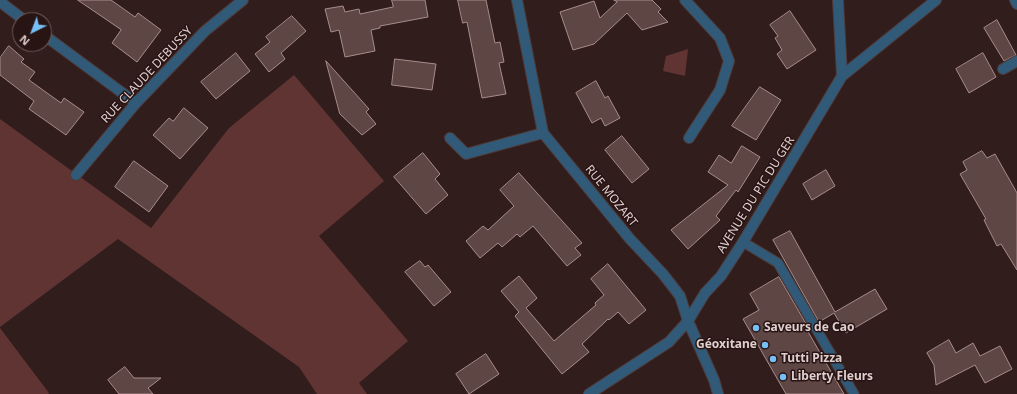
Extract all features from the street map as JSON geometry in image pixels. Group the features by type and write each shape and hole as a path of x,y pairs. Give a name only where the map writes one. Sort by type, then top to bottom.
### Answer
{"street":[{"path":"1,0 3,4 14,12"},
{"name":"RUE CLAUDE DEBUSSY","path":"76,175 136,103 205,31 243,0"},
{"name":"RUE MOZART","path":"517,0 543,133 630,239 664,274 680,296 688,321 714,380 718,394"},
{"path":"685,0 720,38 729,61 720,90 690,138"},
{"path":"838,0 842,76"},
{"name":"AVENUE DU PIC DU GER","path":"589,394 669,342 688,321 705,293 720,276 743,242 842,76 936,0"},
{"path":"1015,0 1017,4"},
{"path":"52,41 136,103"},
{"path":"1002,69 1017,61"},
{"path":"450,138 466,154 543,133"}],"lane":[{"path":"743,242 778,263 854,394"}],"shaded area":[{"path":"688,49 685,76 663,71 666,56"},
{"path":"294,75 384,181 319,236 408,341 359,383 367,394 317,394 299,367 118,239 0,327 0,119 151,228 229,128"},
{"path":"0,328 49,393 48,394 0,394"}],"building":[{"path":"78,0 111,0 135,17 138,13 161,30 137,62 112,43 121,30"},
{"path":"392,0 425,0 428,17 380,26 380,28 371,30 375,51 345,57 339,30 331,32 325,9 343,6 345,12 359,9 360,14 393,7"},
{"path":"458,0 486,0 495,43 500,42 504,62 499,63 506,94 482,98 467,22 463,23"},
{"path":"614,0 652,0 661,9 658,12 668,22 642,30 627,13 594,44 573,50 560,12 594,1 600,18 617,2"},
{"path":"790,11 816,50 787,69 777,54 782,50 775,38 778,36 770,25"},
{"path":"292,16 306,31 281,53 285,59 269,72 255,54 270,42 266,37"},
{"path":"997,20 1016,55 1004,61 984,28"},
{"path":"9,46 12,49 12,52 16,52 24,59 21,62 35,72 29,80 61,103 64,98 84,112 66,135 29,109 34,101 0,75 0,58"},
{"path":"236,53 250,71 216,99 201,82"},
{"path":"983,53 996,77 969,93 956,69"},
{"path":"395,59 436,64 432,90 392,85"},
{"path":"326,61 369,109 366,112 376,124 362,135 340,114"},
{"path":"596,81 605,98 608,96 620,118 605,126 601,118 592,123 576,93"},
{"path":"760,87 781,100 756,140 732,126"},
{"path":"184,108 208,128 180,159 153,135 169,118 173,121"},
{"path":"622,136 649,169 632,183 605,150"},
{"path":"742,146 760,157 738,192 736,190 716,216 720,220 688,249 671,230 728,185 708,172 719,155 731,163"},
{"path":"982,151 987,158 995,154 1017,193 1017,270 1001,244 997,246 984,220 986,219 960,174 967,170 963,162"},
{"path":"423,153 440,174 435,179 448,195 426,214 394,177"},
{"path":"134,161 168,186 149,212 115,187"},
{"path":"826,170 835,186 812,200 803,184"},
{"path":"519,173 582,243 575,248 581,255 567,266 533,226 520,237 517,234 502,247 498,243 480,258 466,241 483,226 488,230 514,206 500,190"},
{"path":"790,231 835,312 875,289 887,309 846,333 834,313 819,322 773,240"},
{"path":"420,261 425,267 428,265 451,292 434,306 405,272"},
{"path":"608,264 646,310 629,324 618,312 609,320 608,319 582,344 589,352 562,374 515,316 519,312 501,291 519,276 537,298 526,308 554,341 596,305 595,303 604,295 591,279"},
{"path":"779,277 809,329 807,330 844,394 786,394 743,319 759,310 750,294"},
{"path":"949,340 956,353 973,343 980,356 1000,346 1012,369 985,383 975,365 936,385 934,365 927,353"},
{"path":"486,354 499,374 469,394 456,374"},
{"path":"125,367 134,378 161,378 148,388 153,394 119,394 108,380"}],"place":[{"name":"Saveurs de Cao","path":"756,328"},
{"name":"Géoxitane","path":"765,345"},
{"name":"Tutti Pizza","path":"773,359"},
{"name":"Liberty Fleurs","path":"783,377"}]}
